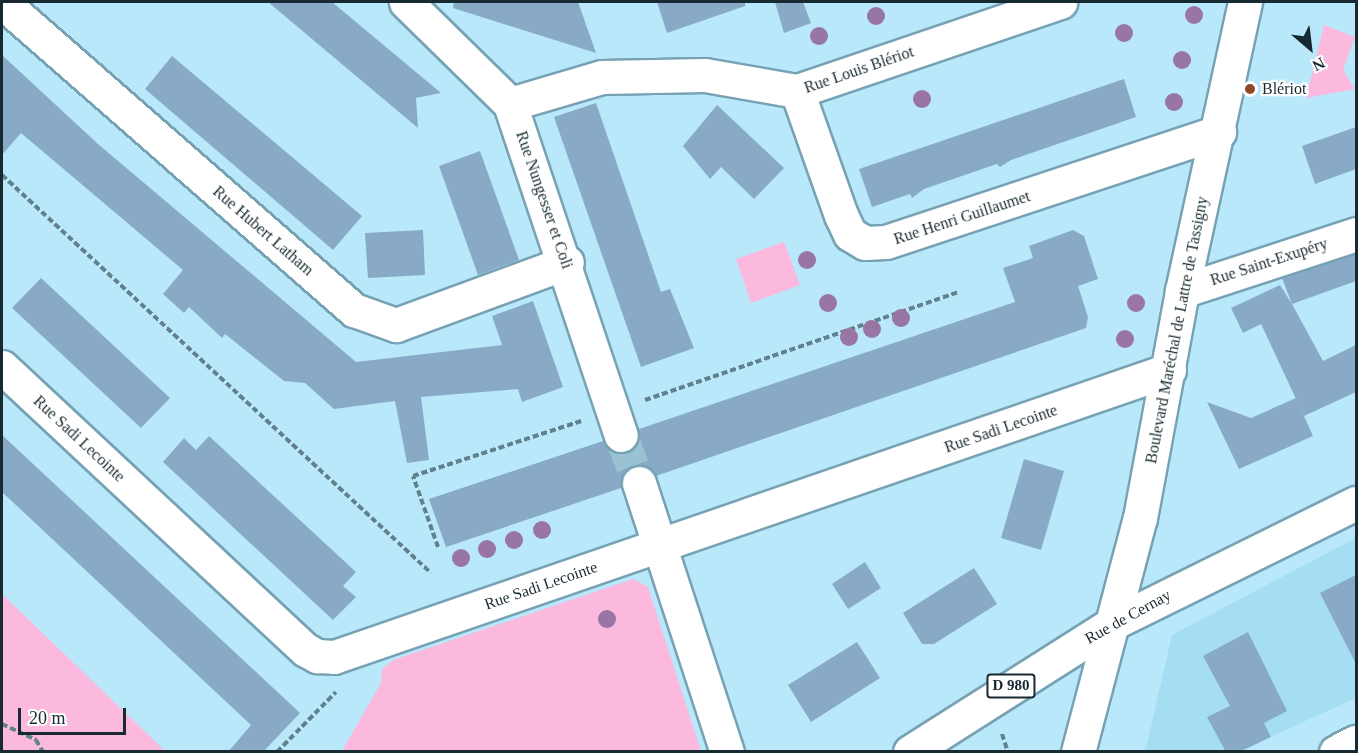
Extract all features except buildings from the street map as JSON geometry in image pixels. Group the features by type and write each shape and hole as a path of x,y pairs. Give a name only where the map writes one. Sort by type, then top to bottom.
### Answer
{"street":[{"name":"Rue Hubert Latham","path":"2,2 354,310 396,325 567,262"},
{"name":"Rue Nungesser et Coli","path":"406,2 510,104 567,262 618,423"},
{"name":"Rue Louis Blériot","path":"510,104 602,77 705,75 796,91 1060,2"},
{"name":"Boulevard Maréchal de Lattre de Tassigny","path":"1078,752 1137,528 1169,370 1182,291 1219,132 1245,2"},
{"name":"Rue Henri Guillaumet","path":"796,91 841,215 850,234 865,243 886,242 1219,132"},
{"name":"Rue Saint-Exupéry","path":"1182,291 1356,234"},
{"name":"Rue Sadi Lecointe","path":"2,367 306,650 317,656 342,654 1169,370"},
{"path":"639,483 727,752"},
{"name":"Rue de Cernay","path":"910,752 1113,623 1356,503"}],"path":[{"path":"2,175 431,573"},
{"path":"438,548 413,476 618,423 959,292"},
{"path":"277,752 341,686 342,654"},
{"path":"2,724 36,740 43,752"}],"shaded area":[{"path":"1324,25 1355,37 1343,70 1355,89 1306,98"},
{"path":"784,242 800,285 751,303 736,259"},
{"path":"1356,538 1356,698 1239,751 1145,752 1172,635"},
{"path":"633,579 648,587 701,751 342,751 381,683 382,669 393,660"},
{"path":"2,594 165,751 2,751"}],"tunnel":[{"path":"621,435 639,483"}],"place":[{"name":"Blériot","path":"1250,89"}]}
